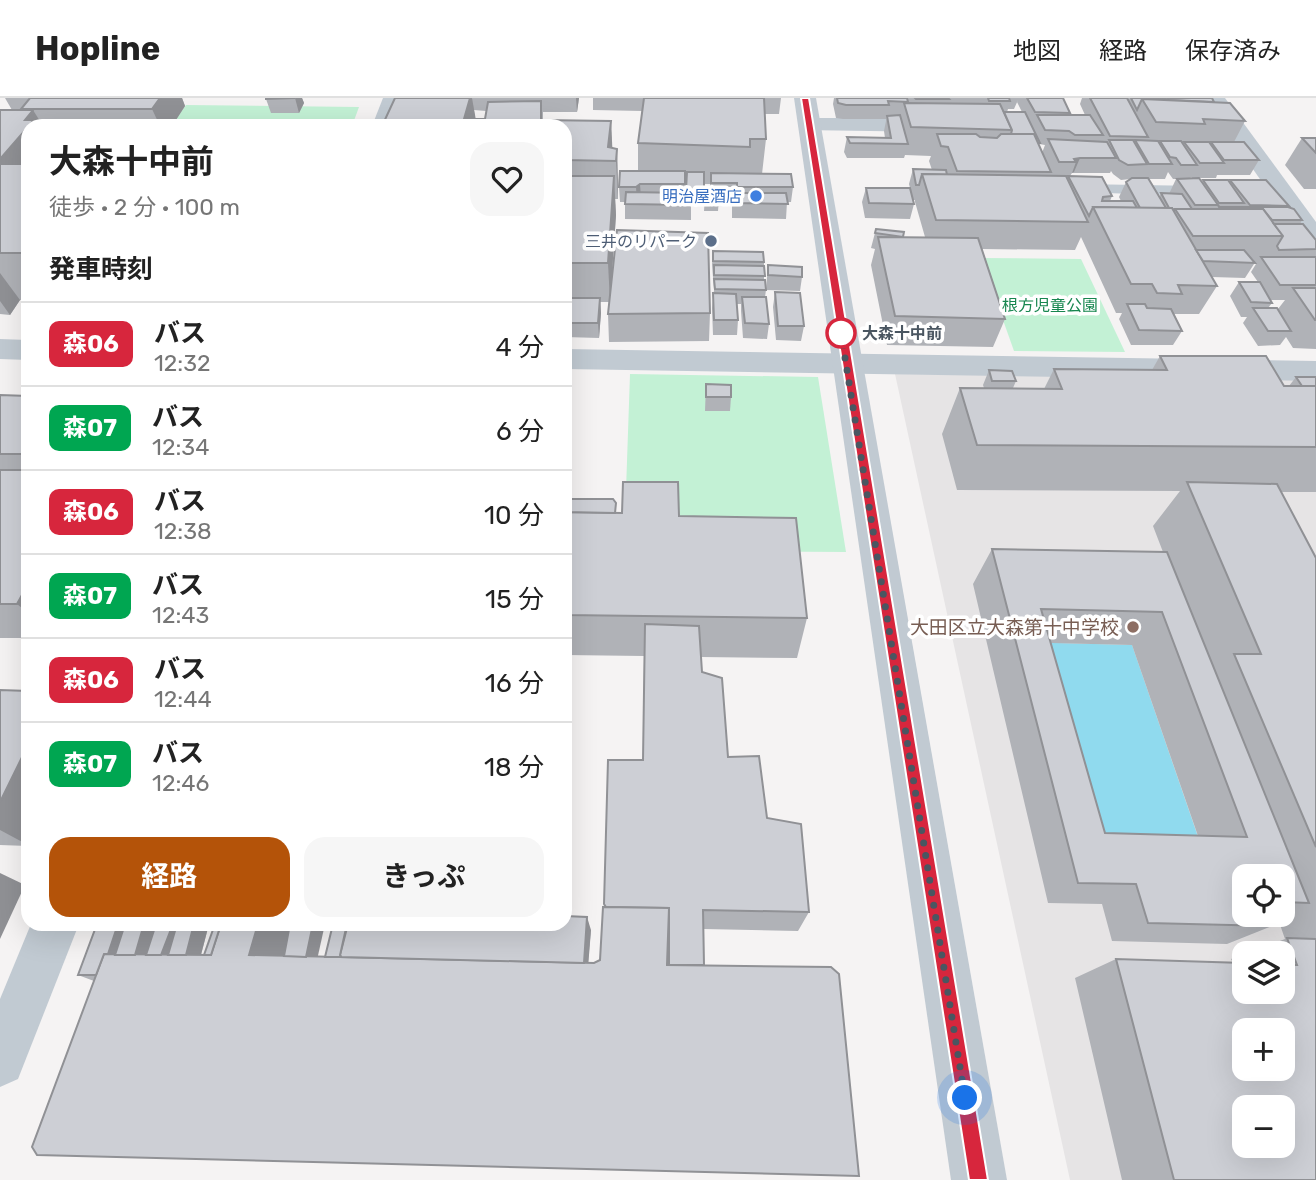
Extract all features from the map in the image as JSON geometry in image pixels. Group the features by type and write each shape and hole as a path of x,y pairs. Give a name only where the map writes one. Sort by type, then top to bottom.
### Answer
{"street":[{"path":"386,119 394,98"},
{"path":"1214,98 1245,131 1274,191 1316,240"},
{"path":"957,125 807,111 979,1180"},
{"path":"0,349 21,350"},
{"path":"572,359 1316,371"},
{"path":"0,1061 52,931"}],"lane":[{"path":"1059,189 1225,191"}],"shaded area":[{"name":"大田区立大森第十中学校","path":"895,374 1316,377 1316,1180 1070,1180"}],"green space":[{"path":"186,105 359,107 355,119 175,119"},
{"name":"根方児童公園","path":"981,258 1081,259 1125,352 1014,351"},
{"path":"630,374 818,377 846,552 691,551 625,520"}],"water":[{"path":"1019,642 1132,645 1206,860 1074,856"}],"building":[{"path":"30,98 160,98 152,109 21,109"},
{"path":"395,98 470,98 464,119 385,119"},
{"path":"644,98 764,98 766,139 750,139 750,147 638,143"},
{"path":"837,98 907,98 908,102 846,105 838,103"},
{"path":"948,98 949,99 916,99"},
{"path":"988,98 1009,98 1010,101 989,101"},
{"path":"1027,98 1063,98 1070,113 1035,112"},
{"path":"1090,98 1127,98 1148,137 1110,136"},
{"path":"1131,98 1166,100 1142,99 1137,110"},
{"path":"1167,98 1212,98 1214,102 1169,100"},
{"path":"1142,99 1230,103 1245,121 1203,119 1205,124 1156,122"},
{"path":"541,101 541,119 485,119 488,102"},
{"path":"904,103 1000,104 1012,130 911,127"},
{"path":"0,110 33,110 26,119 21,119 21,135 0,159"},
{"path":"1004,112 1025,112 1040,143 1037,143 1034,134 1011,134 1012,130"},
{"path":"900,115 908,144 850,143 847,137 891,138 887,116"},
{"path":"1037,115 1090,115 1103,135 1075,135 1069,131 1045,130"},
{"path":"572,120 611,121 608,147 617,149 616,161 572,160"},
{"path":"937,134 976,134 980,137 997,138 1001,134 1034,134 1051,172 957,171 948,147 941,146"},
{"path":"1302,138 1316,138 1316,153"},
{"path":"1048,139 1107,142 1116,158 1080,158 1074,159 1076,162 1059,162"},
{"path":"1109,140 1133,140 1147,164 1128,165 1119,160"},
{"path":"1135,140 1158,141 1172,164 1149,164"},
{"path":"1160,141 1181,141 1197,165 1181,165 1176,158 1170,157"},
{"path":"1184,142 1209,142 1224,163 1200,163"},
{"path":"1211,142 1244,142 1259,160 1224,160"},
{"path":"0,164 21,164 21,253 0,253"},
{"path":"913,169 946,170 947,175 922,174 919,185 916,185"},
{"path":"620,171 685,171 685,184 619,187"},
{"path":"687,172 704,172 704,190 686,190"},
{"path":"711,173 791,174 793,187 737,187 737,183 711,183"},
{"path":"922,174 1066,176 1088,222 936,220"},
{"path":"572,176 614,176 608,263 572,263"},
{"path":"1068,176 1102,177 1112,196 1103,197 1102,201 1133,201 1137,208 1093,207 1089,216"},
{"path":"1132,178 1148,178 1166,208 1140,208 1126,182"},
{"path":"1199,178 1218,205 1195,205 1177,179"},
{"path":"1203,180 1228,180 1244,203 1219,203"},
{"path":"1230,180 1266,180 1289,206 1250,205"},
{"path":"866,188 910,188 914,204 869,203"},
{"path":"626,192 689,193 691,205 625,204"},
{"path":"705,192 719,192 719,196 705,196"},
{"path":"732,193 786,193 788,204 733,203"},
{"path":"1161,193 1182,194 1192,209 1174,211 1169,208"},
{"path":"1093,207 1172,208 1217,286 1178,285 1182,294 1157,293 1152,284 1131,284"},
{"path":"1219,207 1288,207 1294,209 1302,220 1272,220 1263,209"},
{"path":"1175,209 1263,209 1283,236 1193,236"},
{"path":"1274,224 1303,224 1316,240 1316,249 1279,250 1277,246 1283,236"},
{"path":"876,229 904,232 903,237 875,233"},
{"path":"617,230 708,233 710,313 608,314"},
{"path":"878,237 978,238 1005,319 895,316"},
{"path":"1196,250 1244,250 1255,263 1203,261"},
{"path":"713,251 763,252 764,262 713,261"},
{"path":"1261,257 1316,257 1316,285 1280,285"},
{"path":"714,265 764,266 765,276 714,275"},
{"path":"768,265 802,267 802,277 768,275"},
{"path":"714,279 765,280 766,290 715,289"},
{"path":"1239,282 1260,282 1272,303 1251,302"},
{"path":"1293,288 1316,288 1316,320 1315,320"},
{"path":"775,292 800,293 804,326 778,326"},
{"path":"713,293 736,294 738,320 714,320"},
{"path":"742,297 766,297 769,324 745,323"},
{"path":"572,298 600,298 598,323 572,323"},
{"path":"1127,304 1171,309 1182,331 1139,330"},
{"path":"1253,308 1277,308 1291,331 1268,331"},
{"path":"1160,356 1266,356 1284,386 1316,386 1316,447 977,445 960,388 1062,389 1054,369 1167,370"},
{"path":"989,370 1012,371 1016,381 992,381"},
{"path":"1296,377 1316,377 1316,386 1302,386"},
{"path":"706,384 731,385 731,397 706,397"},
{"path":"0,395 21,396 21,454 0,454"},
{"path":"0,470 21,470 21,597 17,604 0,604"},
{"path":"623,482 678,482 679,516 796,518 807,618 572,615 572,512 622,513"},
{"path":"1187,482 1277,484 1316,558 1316,847 1234,654 1261,654"},
{"path":"572,499 613,499 616,503 615,513 572,512"},
{"path":"992,549 1167,552 1293,864 1232,864 1232,925 1148,923 1136,884 1078,883","holes":["1041,609 1162,612 1247,837 1105,833"]},
{"path":"645,624 699,626 702,672 722,678 728,757 759,756 767,818 801,824 809,912 703,910 704,965 669,965 669,908 606,907 604,904 608,760 643,760"},
{"path":"0,690 21,691 21,759 0,802"},
{"path":"1295,868 1309,903 1295,902"},
{"path":"603,907 669,908 667,965 831,967 839,974 859,1176 37,1155 32,1147 104,954 211,955 219,931 256,931 249,955 594,963 600,960"},
{"path":"572,916 587,917 584,963 340,955 346,931 572,931"},
{"path":"94,931 116,931 108,954 104,954 96,975 78,975"},
{"path":"123,931 142,931 135,955 115,955"},
{"path":"154,931 170,931 161,955 146,955"},
{"path":"175,931 192,931 186,955 168,955"},
{"path":"213,931 219,931 211,955 204,955"},
{"path":"289,931 312,931 306,957 284,956"},
{"path":"331,931 345,931 341,957 325,957"},
{"path":"1287,938 1316,939 1316,1180 1174,1180 1116,959 1232,963 1232,1004 1295,1004 1295,941 1288,941"}],"bus line":[{"name":"森06","path":"805,98 979,1180"}],"place":[{"name":"明治屋酒店","path":"756,196"},
{"name":"三井のリパーク","path":"711,241"},
{"name":"大森十中前","path":"841,333"},
{"name":"大田区立大森第十中学校","path":"1133,627"}],"route":[{"path":"841,333 965,1098"}]}
